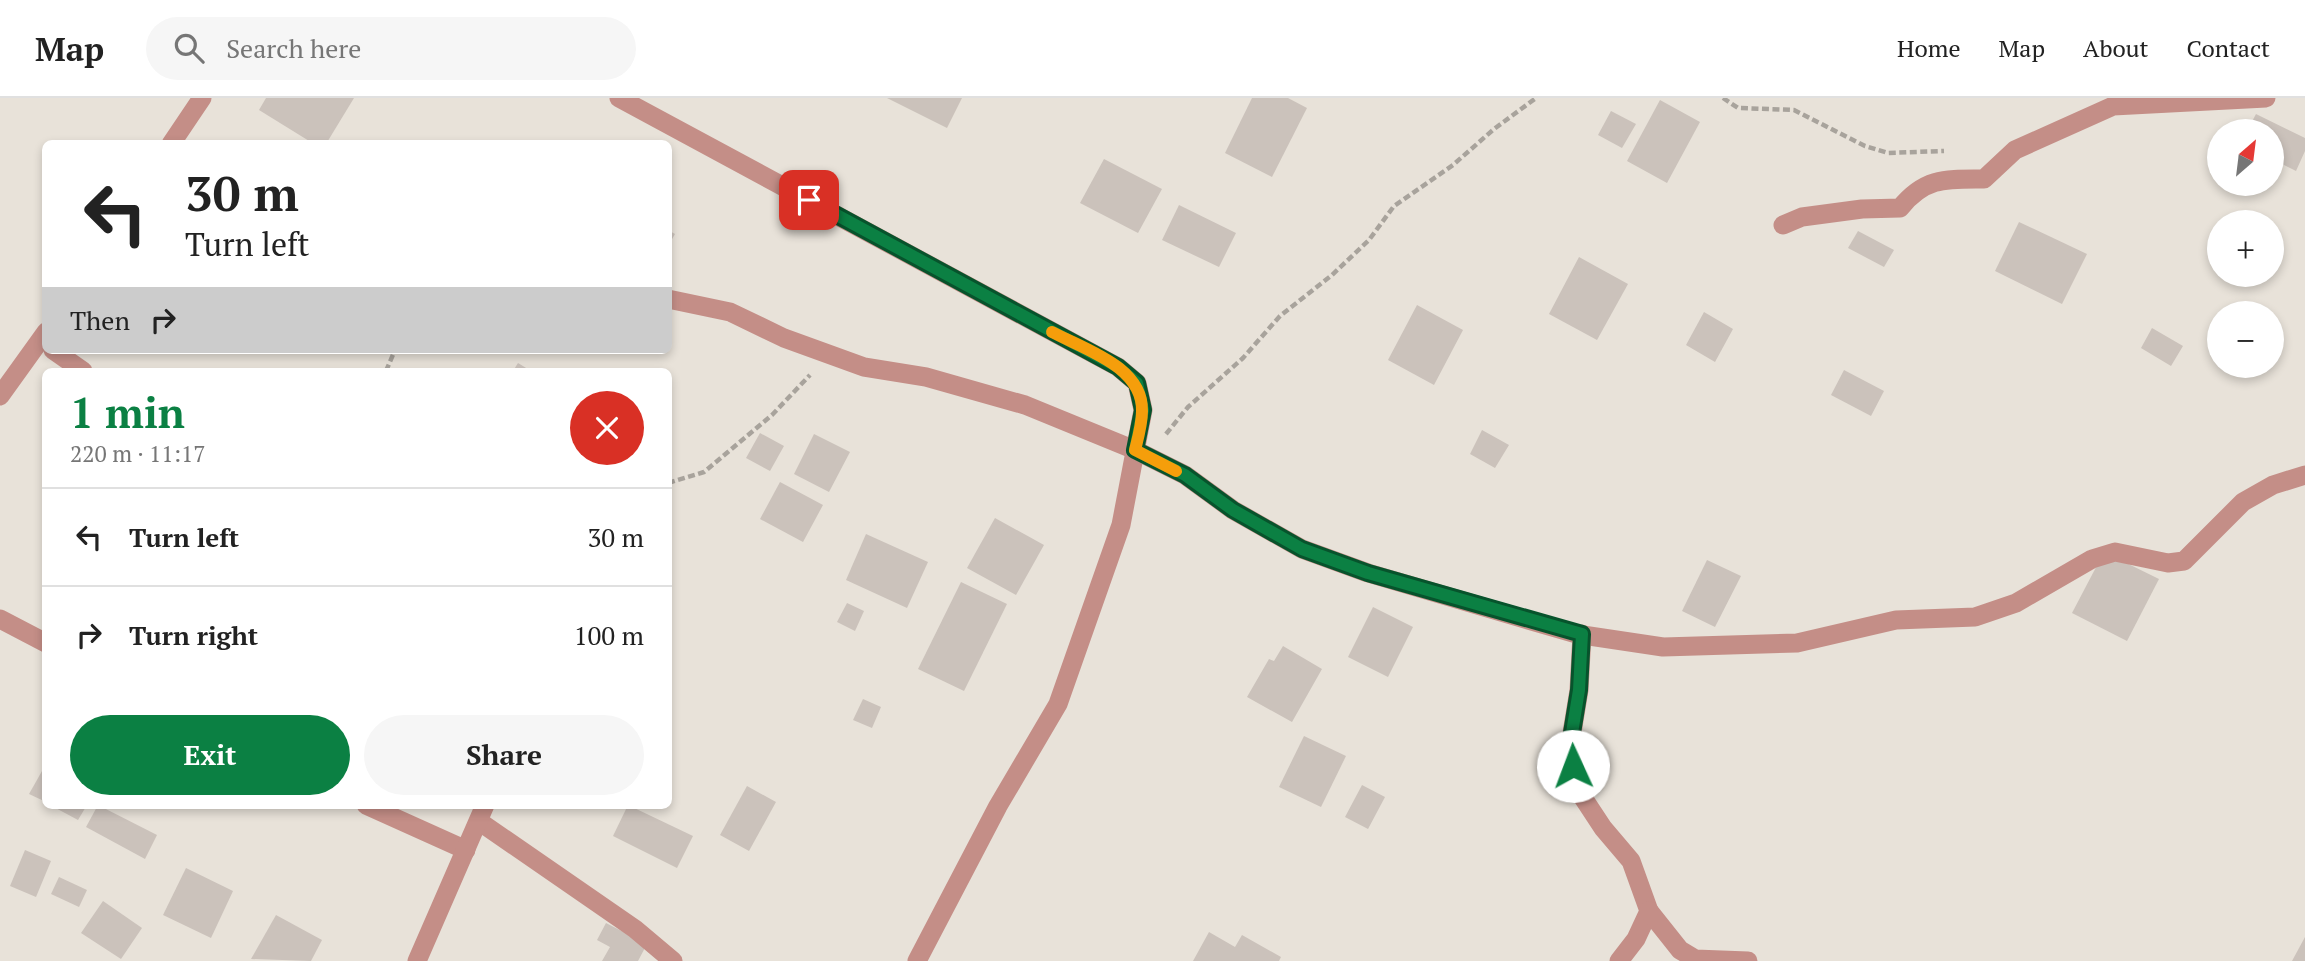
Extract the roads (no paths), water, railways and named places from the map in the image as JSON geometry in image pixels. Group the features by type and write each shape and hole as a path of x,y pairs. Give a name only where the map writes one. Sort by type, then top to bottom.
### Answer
{"street":[{"path":"175,140 202,98"},
{"path":"619,98 1118,367 1137,383 1143,410 1142,453 1121,525 1058,704 998,806 917,961"},
{"path":"1783,225 1802,217 1862,209 1900,208 1921,186 1939,180 1984,179 2015,150 2113,106 2266,98"},
{"path":"672,300 730,312 784,338 864,367 926,377 1026,405 1142,453 1185,475 1233,510 1302,549 1368,573 1582,634 1663,647 1797,643 1896,620 1975,617 2016,603 2092,559 2115,552 2168,563 2184,561 2243,502 2273,485 2305,475"},
{"path":"0,396 42,347"},
{"path":"61,354 79,368"},
{"path":"0,619 42,641"},
{"path":"1582,634 1579,690 1570,745 1576,787 1603,828 1631,862 1649,911 1680,950 1695,959 1748,961"},
{"path":"375,809 467,850"},
{"path":"417,961 441,901 482,813 673,961"},
{"path":"1619,961 1636,939 1649,911"}]}
